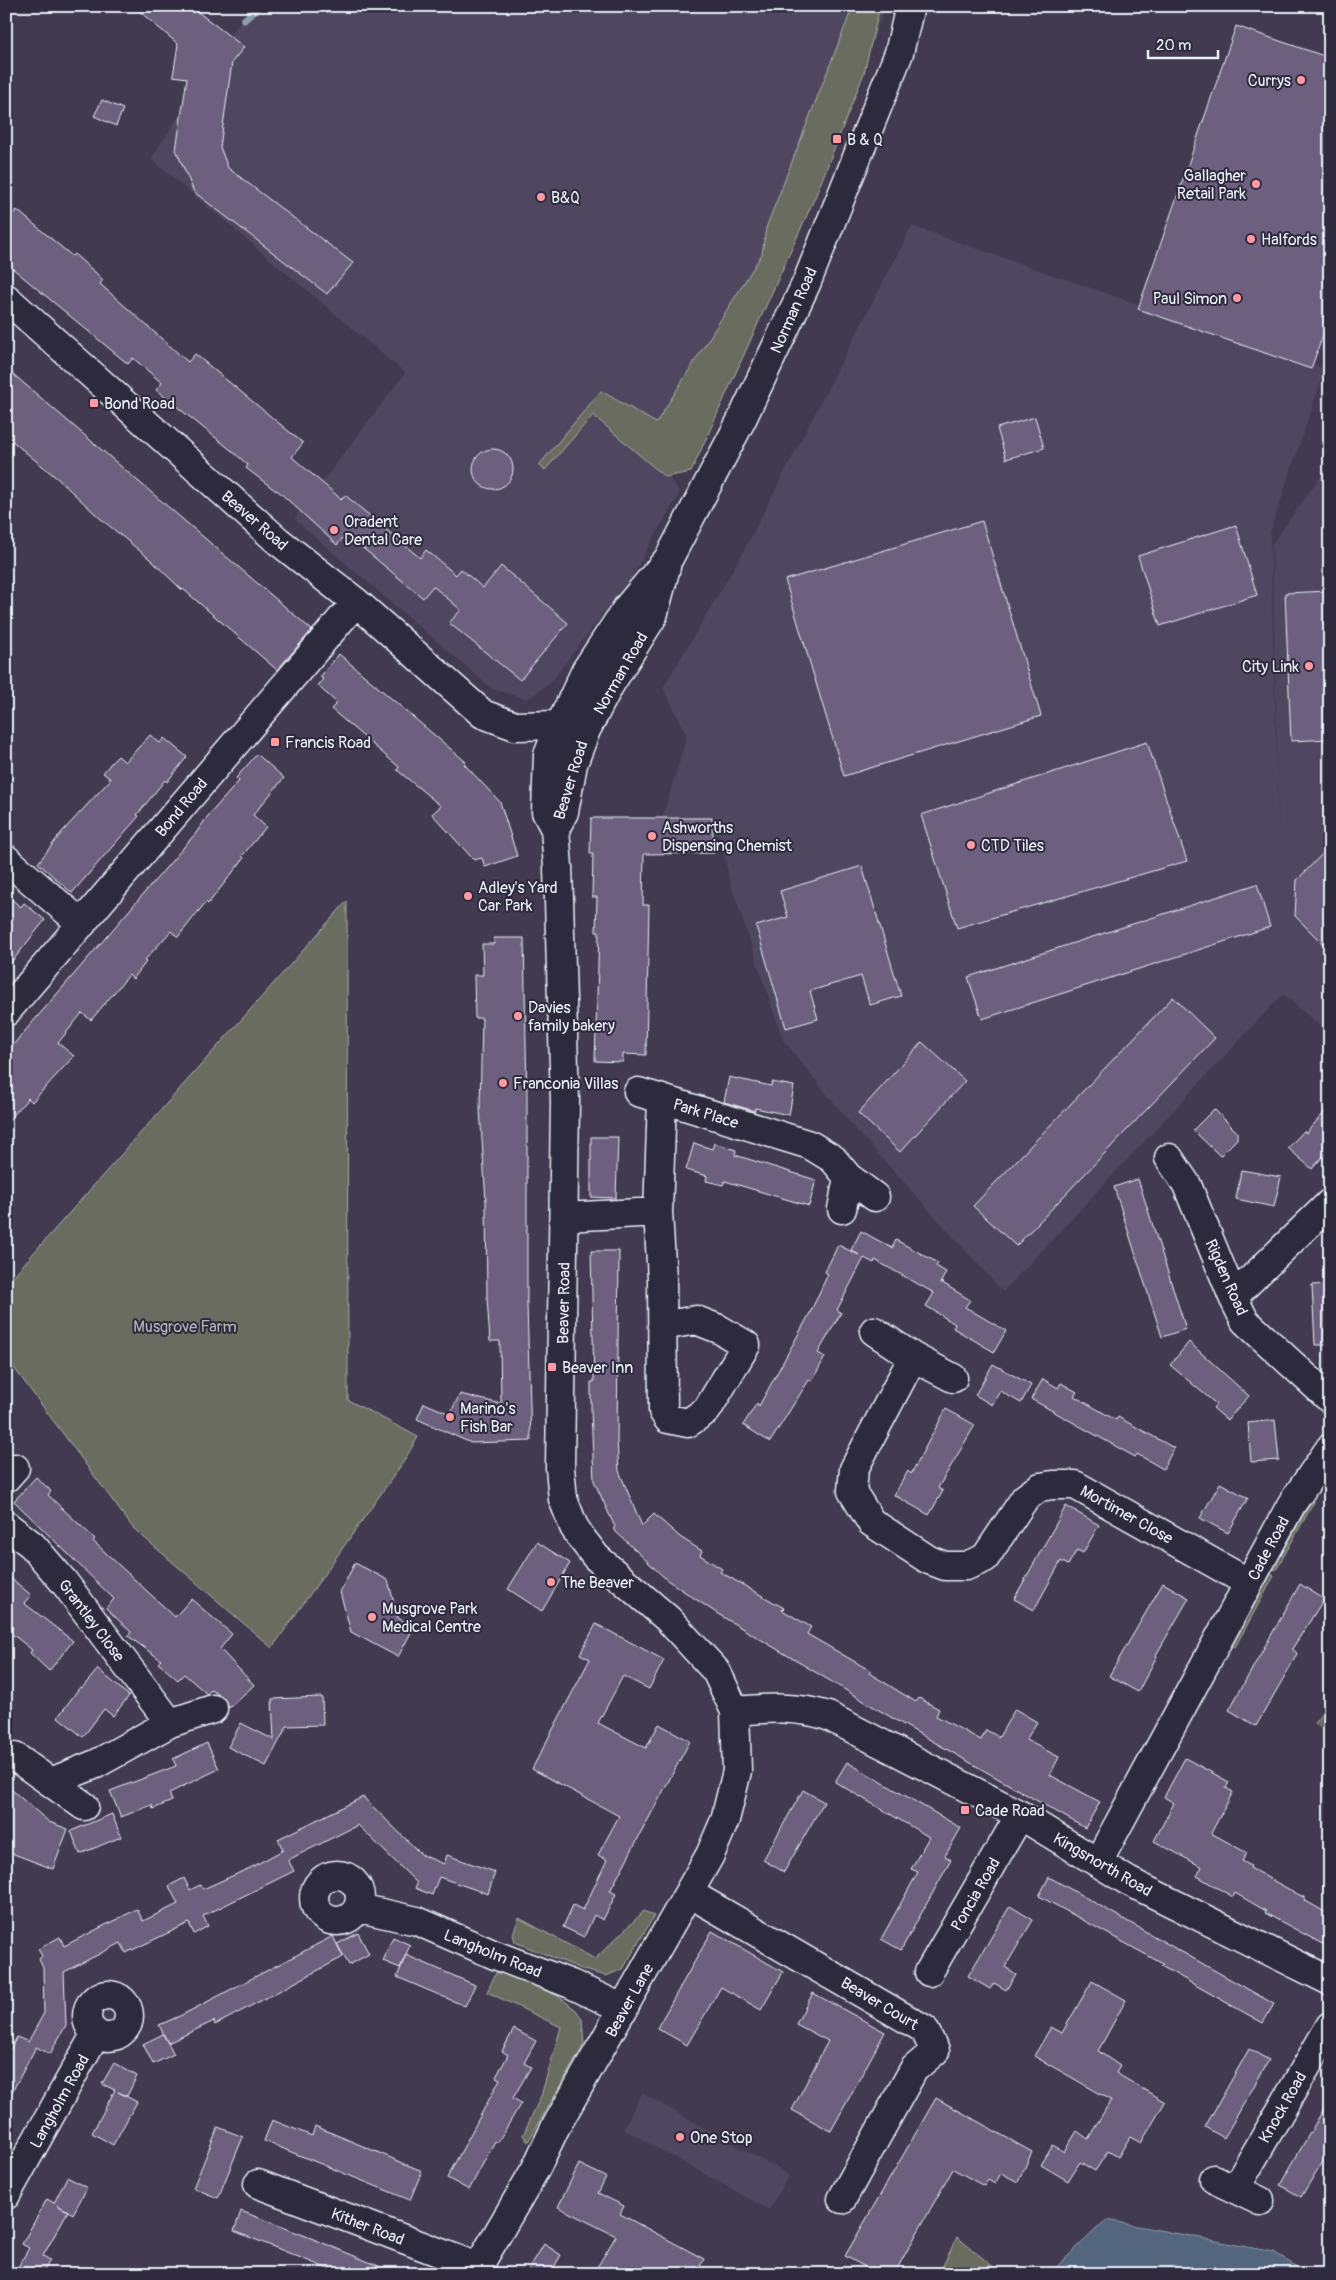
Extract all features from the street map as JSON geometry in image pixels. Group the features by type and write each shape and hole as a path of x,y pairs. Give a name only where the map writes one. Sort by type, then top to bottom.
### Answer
{"street":[{"name":"Norman Road","path":"573,728 609,686 653,616 669,558 742,419 806,284 898,53 910,6"},
{"name":"Norman Road","path":"898,53 931,6"},
{"name":"Beaver Road","path":"6,298 278,541 356,602 483,714 515,726 573,728"},
{"name":"Bond Road","path":"6,1012 356,602"},
{"name":"Beaver Road","path":"515,726 548,754"},
{"name":"Beaver Road","path":"573,728 548,754 546,812 555,830 559,893 565,1101 560,1468 563,1499 574,1527 596,1557 668,1619 710,1664 716,1671 735,1711"},
{"name":"Beaver Road","path":"555,830 564,812 573,764 573,728"},
{"path":"548,754 573,764"},
{"path":"6,859 82,924"},
{"name":"Park Place","path":"662,1326 658,1212 650,1096 810,1145 833,1159 848,1177 875,1197"},
{"name":"Rigden Road","path":"1168,1158 1187,1185 1233,1297 1245,1320 1330,1399"},
{"path":"842,1209 848,1177"},
{"path":"1233,1297 1330,1203"},
{"path":"564,1217 658,1212"},
{"path":"874,1331 913,1357 953,1378"},
{"name":"Mortimer Close","path":"913,1357 854,1469 852,1491 871,1522 929,1560 945,1566 966,1566 985,1558 1025,1498 1040,1488 1053,1485 1075,1485 1249,1582"},
{"name":"Cade Road","path":"1098,1862 1291,1505 1330,1448"},
{"name":"Grantley Close","path":"6,1525 32,1545 64,1582 170,1723"},
{"name":"Kingsnorth Road","path":"735,1711 771,1707 801,1709 828,1716 1020,1815 1128,1881 1330,1981"},
{"path":"52,1782 96,1764 170,1723 213,1709"},
{"name":"Beaver Lane","path":"476,2270 536,2168 555,2128 710,1855 725,1820 737,1771 735,1711"},
{"path":"15,1757 84,1806"},
{"name":"Poncia Road","path":"929,1972 1020,1815"},
{"name":"Beaver Court","path":"688,1893 924,2029 935,2051 914,2069 842,2199"},
{"name":"Langholm Road","path":"359,1908 418,1921 479,1948 571,1984 624,2009"},
{"name":"Knock Road","path":"1260,2201 1224,2184 1330,2026"},
{"name":"Langholm Road","path":"6,2195 96,2033"},
{"name":"Kither Road","path":"258,2184 476,2270"}],"shaded area":[{"path":"261,6 887,6 780,255 647,449 680,492 631,578 550,683 527,699 492,689 294,519 405,373 151,159 246,12"},
{"path":"912,226 1325,369 1270,533 1279,842 1272,544 1330,463 1330,1035 1283,994 1003,1292 851,1124 783,1040 729,879 721,836 662,819 687,736 663,688 741,556"},
{"path":"642,2093 789,2175 769,2210 623,2129"}],"green space":[{"path":"853,6 880,6 864,73 816,195 691,472 665,477 593,415 545,470 539,465 601,391 656,423 762,254 766,228"},
{"name":"Musgrove Farm","path":"347,901 348,1400 418,1437 402,1464 272,1648 133,1528 6,1357 6,1284"},
{"path":"1311,1502 1314,1502 1276,1570 1273,1569"},
{"path":"1270,1574 1274,1576 1235,1647 1232,1645"},
{"path":"1330,1699 1330,1733 1315,1724"},
{"path":"644,1911 654,1916 623,1969 606,1976 584,1970 515,1942 513,1934 519,1918 595,1959"},
{"path":"501,1972 558,1996 576,2010 582,2019 584,2044 528,2142 523,2135 541,2096 561,2027 487,1992 496,1973"},
{"path":"957,2237 1002,2274 939,2274"}],"water":[{"path":"1106,2220 1274,2252 1307,2274 1049,2274"}],"building":[{"path":"133,6 190,6 244,47 232,62 220,147 228,168 353,263 327,294 194,192 176,150 187,78 173,76 178,44"},
{"name":"Gallagher Retail Park","path":"1236,26 1330,58 1330,315 1311,369 1138,309"},
{"path":"102,100 123,109 116,126 94,116"},
{"path":"17,210 72,256 74,254 96,273 103,280 100,284 188,362 195,354 303,443 292,457 341,499 345,495 420,558 426,550 456,575 461,569 483,588 501,566 568,623 520,680 449,623 461,610 433,586 423,598 346,534 337,545 277,490 246,468 248,465 231,450 156,390 162,383 133,358 128,364 6,263 6,222"},
{"path":"6,368 312,630 277,670 182,590 151,560 6,436"},
{"path":"1035,417 1044,448 1006,459 997,428"},
{"path":"497,449 504,452 510,458 513,469 512,477 504,486 497,489 489,489 482,486 474,477 473,465 476,458 485,450"},
{"path":"982,521 1041,716 844,776 785,580"},
{"path":"1236,525 1257,595 1160,626 1138,556"},
{"name":"City Link","path":"1330,591 1330,739 1291,741 1285,593"},
{"path":"339,654 466,762 464,764 500,802 517,856 485,867 482,858 474,860 432,814 441,806 397,770 399,767 331,709 337,703 318,686 323,679 320,677"},
{"path":"150,735 160,743 164,738 187,757 167,782 165,780 137,815 139,816 72,893 38,863 62,832 111,779 103,773 111,763 118,756 125,762"},
{"path":"1147,742 1187,861 957,928 921,815"},
{"path":"257,754 284,778 253,815 266,827 242,856 244,858 208,904 206,902 178,937 171,931 144,961 146,962 133,979 129,975 91,1020 82,1013 58,1043 74,1056 32,1102 28,1098 6,1124 6,1053 196,833 208,816 239,781 236,778"},
{"path":"591,818 712,818 714,853 644,854 643,905 649,905 646,1055 623,1054 623,1062 595,1061 599,932 596,932 597,897 592,897 593,854 590,854"},
{"path":"1330,846 1330,951 1295,916 1297,880"},
{"path":"862,866 901,996 870,1005 861,976 810,991 818,1019 786,1028 756,926 788,917 780,891"},
{"path":"1257,884 1270,927 982,1019 968,977"},
{"path":"6,895 21,907 24,903 45,920 6,969"},
{"path":"494,938 524,938 527,1098 527,1304 531,1441 471,1443 417,1419 424,1403 450,1414 460,1394 501,1404 500,1341 490,1341 487,1298 486,1202 480,1109 482,1018 475,1018 474,975 483,975 482,944 494,944"},
{"path":"1173,997 1215,1038 1016,1246 973,1206"},
{"path":"922,1042 965,1081 900,1152 858,1113"},
{"path":"729,1077 771,1086 772,1082 794,1086 789,1115 755,1108 755,1111 724,1102"},
{"path":"1330,1106 1330,1148 1312,1169 1288,1148 1304,1131 1306,1133"},
{"path":"1214,1109 1237,1132 1237,1139 1220,1156 1193,1130"},
{"path":"591,1137 618,1137 616,1198 591,1197"},
{"path":"694,1143 712,1149 714,1143 736,1150 735,1155 816,1180 809,1206 725,1181 723,1185 706,1181 707,1176 686,1170"},
{"path":"1241,1170 1281,1177 1274,1207 1236,1199"},
{"path":"1138,1179 1186,1329 1162,1337 1114,1187"},
{"path":"861,1231 892,1248 896,1240 938,1263 936,1266 946,1272 941,1282 970,1300 965,1307 1006,1331 994,1352 953,1328 955,1324 926,1306 934,1293 875,1260 874,1263 864,1258 837,1310 841,1313 818,1353 825,1357 812,1381 809,1380 770,1442 743,1425 757,1403 759,1406 810,1313 828,1274 825,1272 838,1245 859,1255 851,1250"},
{"path":"591,1251 619,1251 617,1440 619,1471 642,1526 654,1514 680,1537 702,1551 700,1555 722,1569 720,1572 784,1608 782,1610 811,1627 807,1634 871,1671 869,1673 916,1702 919,1698 939,1709 936,1716 981,1740 986,1730 999,1737 1015,1709 1037,1722 1026,1740 1059,1757 1050,1775 1100,1802 1085,1828 904,1725 718,1614 667,1580 613,1529 615,1527 594,1481 591,1409 591,1382 594,1382"},
{"path":"1330,1284 1330,1345 1315,1345 1312,1285"},
{"path":"1189,1342 1249,1396 1227,1420 1213,1408 1216,1404 1170,1365"},
{"path":"993,1364 1031,1385 1021,1403 1000,1391 992,1405 975,1395"},
{"path":"1043,1379 1058,1388 1061,1383 1077,1392 1074,1396 1116,1420 1118,1417 1174,1448 1163,1469 1137,1454 1135,1457 1031,1399"},
{"path":"946,1409 975,1425 938,1488 943,1491 929,1515 894,1495 908,1471 911,1474"},
{"path":"1275,1420 1279,1460 1251,1462 1248,1423"},
{"path":"36,1477 51,1491 48,1495 95,1539 93,1541 175,1617 191,1599 232,1634 220,1649 254,1685 229,1708 223,1697 211,1690 207,1694 184,1674 178,1680 158,1663 161,1660 128,1636 131,1632 106,1608 114,1599 14,1501"},
{"path":"1220,1483 1248,1498 1228,1533 1200,1518"},
{"path":"1066,1506 1099,1525 1083,1553 1077,1550 1068,1565 1061,1561 1034,1610 1014,1599"},
{"name":"The Beaver","path":"537,1542 570,1563 542,1611 508,1589"},
{"name":"Musgrove Park Medical Centre","path":"355,1563 388,1580 398,1618 414,1627 398,1657 351,1632 340,1592"},
{"path":"6,1574 31,1595 24,1603 73,1641 49,1671 30,1653 32,1650 6,1629"},
{"path":"1163,1583 1189,1598 1156,1655 1138,1692 1109,1676"},
{"path":"1300,1584 1324,1599 1292,1649 1297,1653 1295,1658 1256,1726 1229,1710"},
{"path":"596,1624 664,1660 649,1689 623,1676 598,1723 646,1748 659,1724 690,1741 610,1891 616,1894 603,1920 594,1915 584,1937 563,1927 573,1905 583,1910 607,1860 598,1855 619,1816 532,1769 590,1659 580,1654"},
{"path":"98,1669 129,1696 113,1716 104,1709 83,1737 58,1717 80,1687 82,1688"},
{"path":"322,1697 323,1725 287,1726 266,1766 228,1747 241,1723 274,1740 272,1699"},
{"path":"207,1743 219,1769 169,1793 172,1801 153,1809 152,1805 121,1817 110,1791 176,1766 173,1759"},
{"path":"1185,1758 1229,1782 1226,1788 1233,1792 1211,1833 1247,1853 1242,1861 1251,1866 1250,1868 1305,1898 1304,1900 1330,1915 1330,1948 1265,1913 1266,1911 1235,1893 1233,1897 1197,1876 1202,1867 1154,1841 1174,1803 1164,1797"},
{"path":"847,1762 961,1828 945,1856 951,1860 901,1950 881,1939 918,1872 911,1869 929,1837 835,1782"},
{"path":"6,1785 49,1822 68,1829 53,1869 6,1851"},
{"path":"803,1790 824,1802 784,1872 763,1860"},
{"path":"363,1797 422,1855 444,1864 447,1855 495,1872 488,1894 439,1877 432,1895 415,1888 417,1883 358,1825 288,1860 294,1871 203,1916 208,1926 194,1934 189,1923 126,1953 121,1943 64,1972 66,2025 50,2054 36,2047 6,2103 6,2056 17,2037 28,2042 44,2013 43,1968 39,1959 42,1956 38,1949 60,1937 64,1946 137,1909 143,1921 178,1904 169,1886 184,1878 190,1890 200,1885 203,1889 250,1868 283,1850 278,1839"},
{"path":"112,1814 121,1837 80,1854 71,1831"},
{"path":"1049,1877 1274,2004 1263,2023 1161,1966 1163,1964 1039,1896"},
{"path":"1010,1906 1033,1920 1005,1967 1016,1974 1006,1990 994,1983 990,1989 968,1976"},
{"path":"712,1931 783,1972 761,2010 721,1987 687,2045 657,2028"},
{"path":"358,1933 369,1954 349,1965 337,1944"},
{"path":"333,1936 343,1957 215,2025 214,2021 168,2043 159,2025 182,2015"},
{"path":"393,1937 410,1945 400,1968 383,1961"},
{"path":"406,1955 475,1985 465,2006 397,1977"},
{"path":"1092,1981 1126,2000 1098,2051 1120,2066 1116,2073 1165,2102 1141,2143 1130,2137 1118,2157 1108,2151 1095,2171 1080,2162 1068,2181 1041,2165 1053,2145 1064,2152 1077,2131 1088,2139 1111,2100 1034,2056 1051,2027 1062,2033"},
{"path":"813,1993 885,2032 831,2131 792,2110 828,2041 796,2024"},
{"path":"514,2029 536,2041 524,2063 531,2067 513,2098 521,2103 498,2142 495,2141 469,2190 447,2178 500,2079 496,2077 508,2055 502,2051"},
{"path":"163,2034 174,2054 153,2064 143,2044"},
{"path":"1249,2049 1269,2060 1224,2138 1205,2127"},
{"path":"114,2063 137,2076 127,2096 118,2092 137,2102 113,2145 92,2133 115,2090 102,2084"},
{"path":"936,2098 1032,2152 1018,2182 1001,2173 995,2184 988,2180 984,2186 953,2169 894,2274 878,2274 845,2256"},
{"path":"1330,2098 1330,2149 1301,2197 1280,2185"},
{"path":"272,2120 312,2136 315,2126 422,2171 410,2200 264,2141"},
{"path":"218,2127 243,2137 218,2198 193,2188"},
{"path":"579,2164 606,2177 598,2193 624,2206 620,2214 704,2259 696,2274 593,2274 616,2236 558,2207"},
{"path":"67,2177 87,2188 73,2214 68,2211 43,2256 50,2260 42,2274 14,2274 29,2248 22,2244 47,2199 54,2203"},
{"path":"241,2211 398,2274 341,2274 234,2231"},
{"path":"544,2244 561,2255 550,2274 526,2274"}],"waterway":[{"path":"244,20 260,6"}],"place":[{"name":"Currys","path":"1301,80"},
{"name":"B & Q","path":"837,139"},
{"name":"Gallagher Retail Park","path":"1256,184"},
{"name":"B&Q","path":"541,197"},
{"name":"Halfords","path":"1251,239"},
{"name":"Paul Simon","path":"1237,298"},
{"name":"Bond Road","path":"94,403"},
{"name":"Oradent Dental Care","path":"334,530"},
{"name":"City Link","path":"1309,666"},
{"name":"Francis Road","path":"275,742"},
{"name":"Ashworths Dispensing Chemist","path":"652,836"},
{"name":"CTD Tiles","path":"971,845"},
{"name":"Adley's Yard Car Park","path":"468,896"},
{"name":"Davies family bakery","path":"518,1016"},
{"name":"Franconia Villas","path":"503,1083"},
{"name":"Beaver Inn","path":"552,1367"},
{"name":"Marino's Fish Bar","path":"450,1417"},
{"name":"The Beaver","path":"551,1582"},
{"name":"Musgrove Park Medical Centre","path":"372,1617"},
{"name":"Cade Road","path":"965,1810"},
{"name":"One Stop","path":"680,2137"}]}
